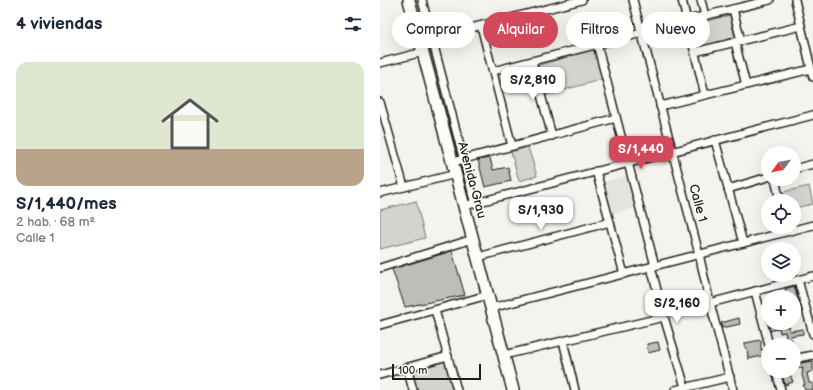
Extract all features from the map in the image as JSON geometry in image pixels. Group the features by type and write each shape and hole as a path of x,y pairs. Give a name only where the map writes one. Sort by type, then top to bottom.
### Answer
{"main road":[{"name":"Avenida Grau","path":"409,0 412,12"},
{"name":"Avenida Grau","path":"422,48 458,161 456,174 470,205 473,239 513,390"}],"street":[{"name":"Avenida Grau","path":"422,0 425,12"},
{"path":"475,27 582,0"},
{"name":"Calle 1","path":"633,0 641,29"},
{"path":"682,0 685,12"},
{"path":"701,0 704,12"},
{"path":"710,15 770,0"},
{"path":"660,106 746,85 812,73 795,0"},
{"path":"733,9 746,85"},
{"path":"481,26 512,146"},
{"path":"695,52 801,26"},
{"path":"380,63 419,48"},
{"name":"Avenida Grau","path":"434,48 458,161 470,205"},
{"path":"493,71 582,48"},
{"path":"598,48 629,163 664,317 686,387"},
{"name":"Calle 1","path":"646,48 733,390"},
{"path":"694,48 706,95"},
{"path":"532,61 552,136"},
{"path":"380,102 404,187"},
{"path":"470,205 813,115"},
{"path":"458,161 616,118"},
{"path":"715,140 743,243"},
{"path":"801,167 813,164"},
{"path":"596,171 624,274"},
{"path":"380,193 456,174"},
{"path":"728,188 761,179"},
{"path":"478,258 610,222"},
{"path":"801,227 813,225"},
{"path":"491,308 743,243 771,234"},
{"path":"380,268 473,239"},
{"path":"801,279 813,276"},
{"path":"710,303 790,282"},
{"path":"799,282 813,334"},
{"path":"755,291 767,338"},
{"path":"380,325 488,295"},
{"path":"434,310 457,390"},
{"path":"504,355 664,317"},
{"path":"563,342 575,390"},
{"path":"801,358 813,355"},
{"path":"380,376 448,356"},
{"path":"407,368 413,390"},
{"path":"675,390 730,376"},
{"path":"778,378 781,390"}],"shaded area":[{"path":"730,15 735,38 710,44 710,20"},
{"path":"595,49 603,79 543,96 536,66"},
{"path":"528,147 537,176 519,181 511,152"},
{"path":"626,176 629,179 635,204 634,208 611,214 608,213 600,183"},
{"path":"809,186 813,204 801,207 801,194 783,194 783,192"},
{"path":"416,201 425,238 380,249 380,210"},
{"path":"445,361 453,390 416,390 411,371"}],"building":[{"path":"490,158 493,170 508,167 511,181 485,187 478,160"},
{"path":"452,251 465,295 405,307 392,269"},
{"path":"794,286 795,290 785,290"},
{"path":"739,318 740,324 722,328 721,323"},
{"path":"803,329 803,334 790,336 791,338 786,338 785,332 780,333 779,330 790,331"},
{"path":"761,340 761,356 748,359 745,343"},
{"path":"658,342 660,350 648,353 647,344"},
{"path":"813,361 813,371 807,373 809,383 813,383 813,390 805,390 802,375 803,367 801,368 801,363"},
{"path":"783,378 792,378 793,382 785,385"}]}
